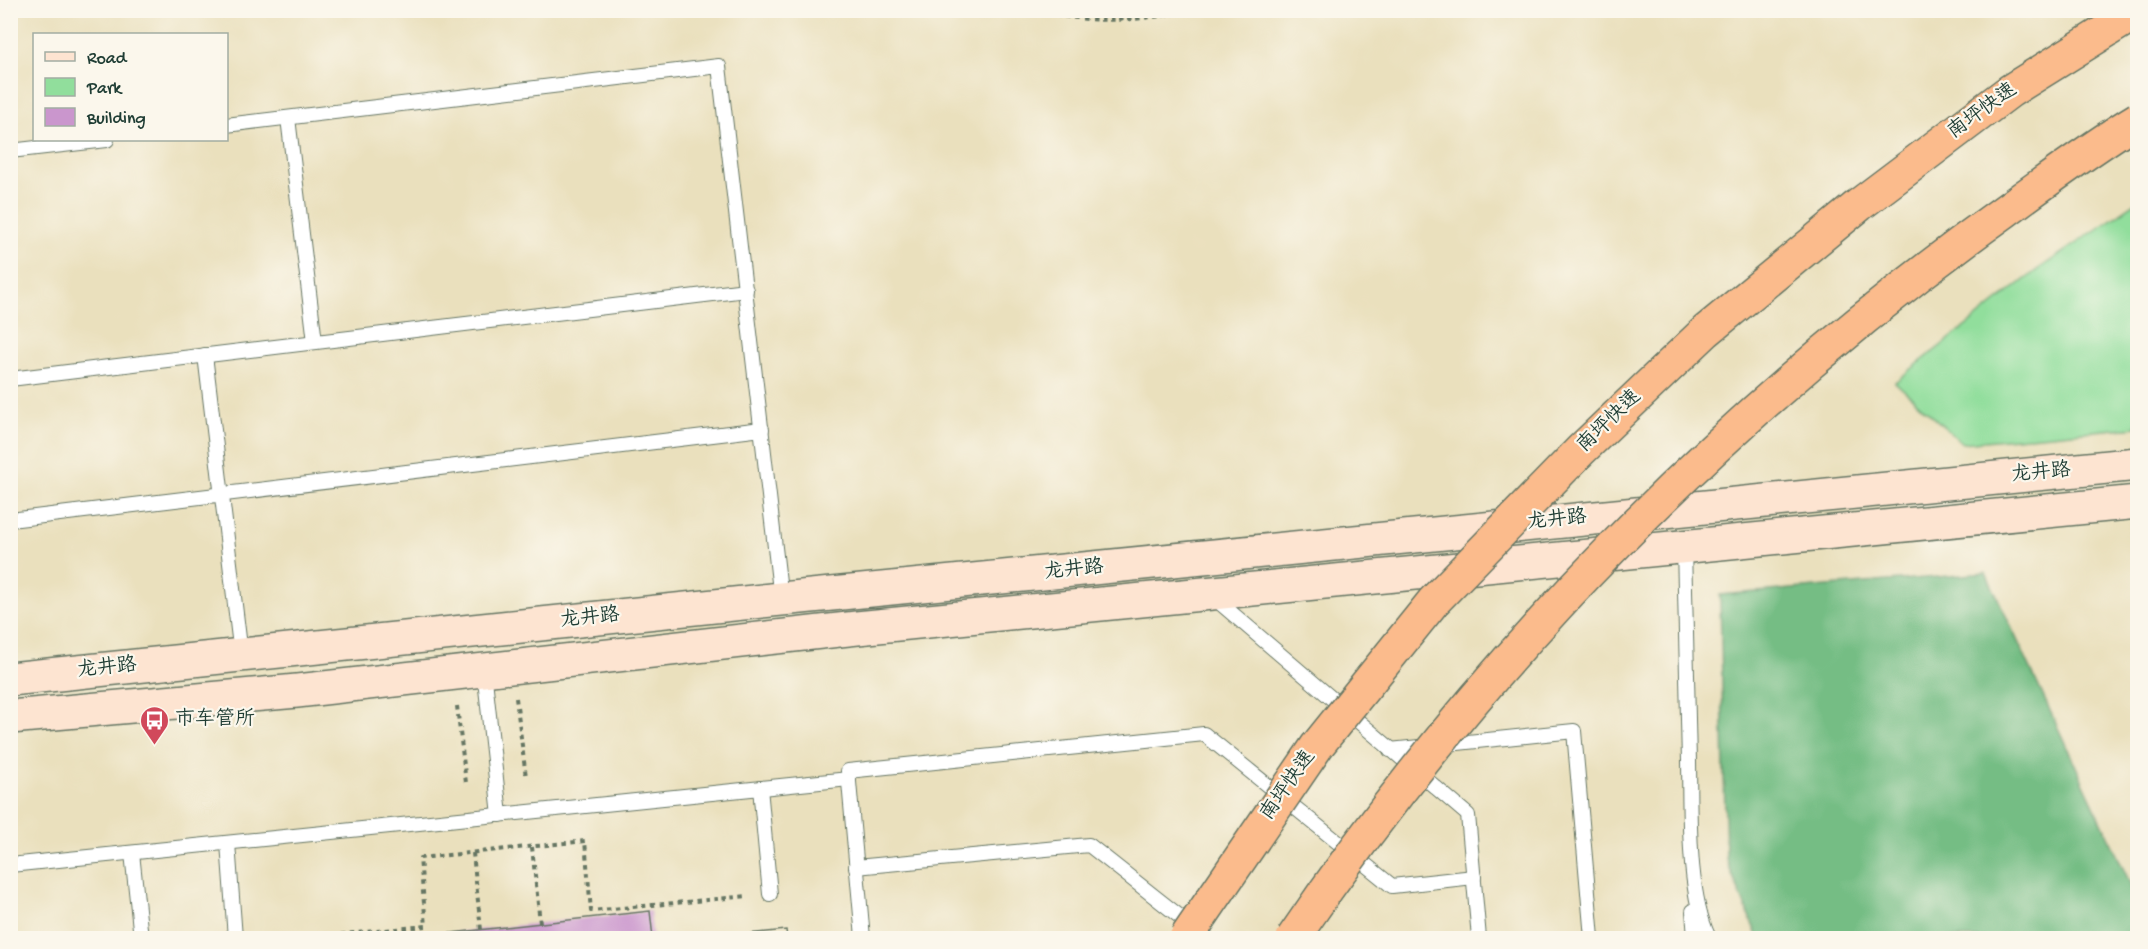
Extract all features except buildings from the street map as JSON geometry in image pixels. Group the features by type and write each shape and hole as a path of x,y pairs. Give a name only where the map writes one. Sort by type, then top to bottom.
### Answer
{"highway":[{"name":"南坪快速","path":"1186,939 1317,746 1360,692 1433,602 1581,450 1706,331 1859,205 2010,91 2138,11"},
{"path":"1293,939 1389,806 1511,657 1662,496 1802,370 1931,264 2138,119"}],"street":[{"name":"龙井路","path":"10,679 781,599 2138,464"},
{"name":"龙井路","path":"10,717 297,691 1209,593 2138,502"}],"lane":[{"path":"228,125 719,66 781,599"},
{"path":"288,118 315,342"},
{"path":"10,151 98,141"},
{"path":"10,379 746,290"},
{"path":"205,355 241,655"},
{"path":"10,520 762,429"},
{"path":"1684,546 1695,939"},
{"path":"1209,593 1468,815 1479,939"},
{"path":"483,670 500,815"},
{"path":"1390,750 1574,731 1592,939"},
{"path":"863,939 848,771 1203,734 1392,886 1474,877"},
{"path":"10,865 849,779"},
{"path":"760,788 770,894"},
{"path":"1691,839 1698,902 1703,926 1709,939"},
{"path":"228,843 235,939"},
{"path":"856,867 1089,845 1208,939"},
{"path":"132,853 141,939"}],"path":[{"path":"1038,10 1105,20 1158,18 1193,10"},
{"path":"483,670 526,777"},
{"path":"466,783 483,670"},
{"path":"305,939 426,926 420,858 585,841 591,911 770,894"},
{"path":"532,847 540,923"},
{"path":"473,853 481,930"}],"green space":[{"path":"2137,202 2137,427 1962,443 1895,382 2037,270"},
{"path":"1986,573 2137,898 2137,938 1758,938 1726,859 1720,595"}],"place":[{"name":"市车管所","path":"154,746"}]}
